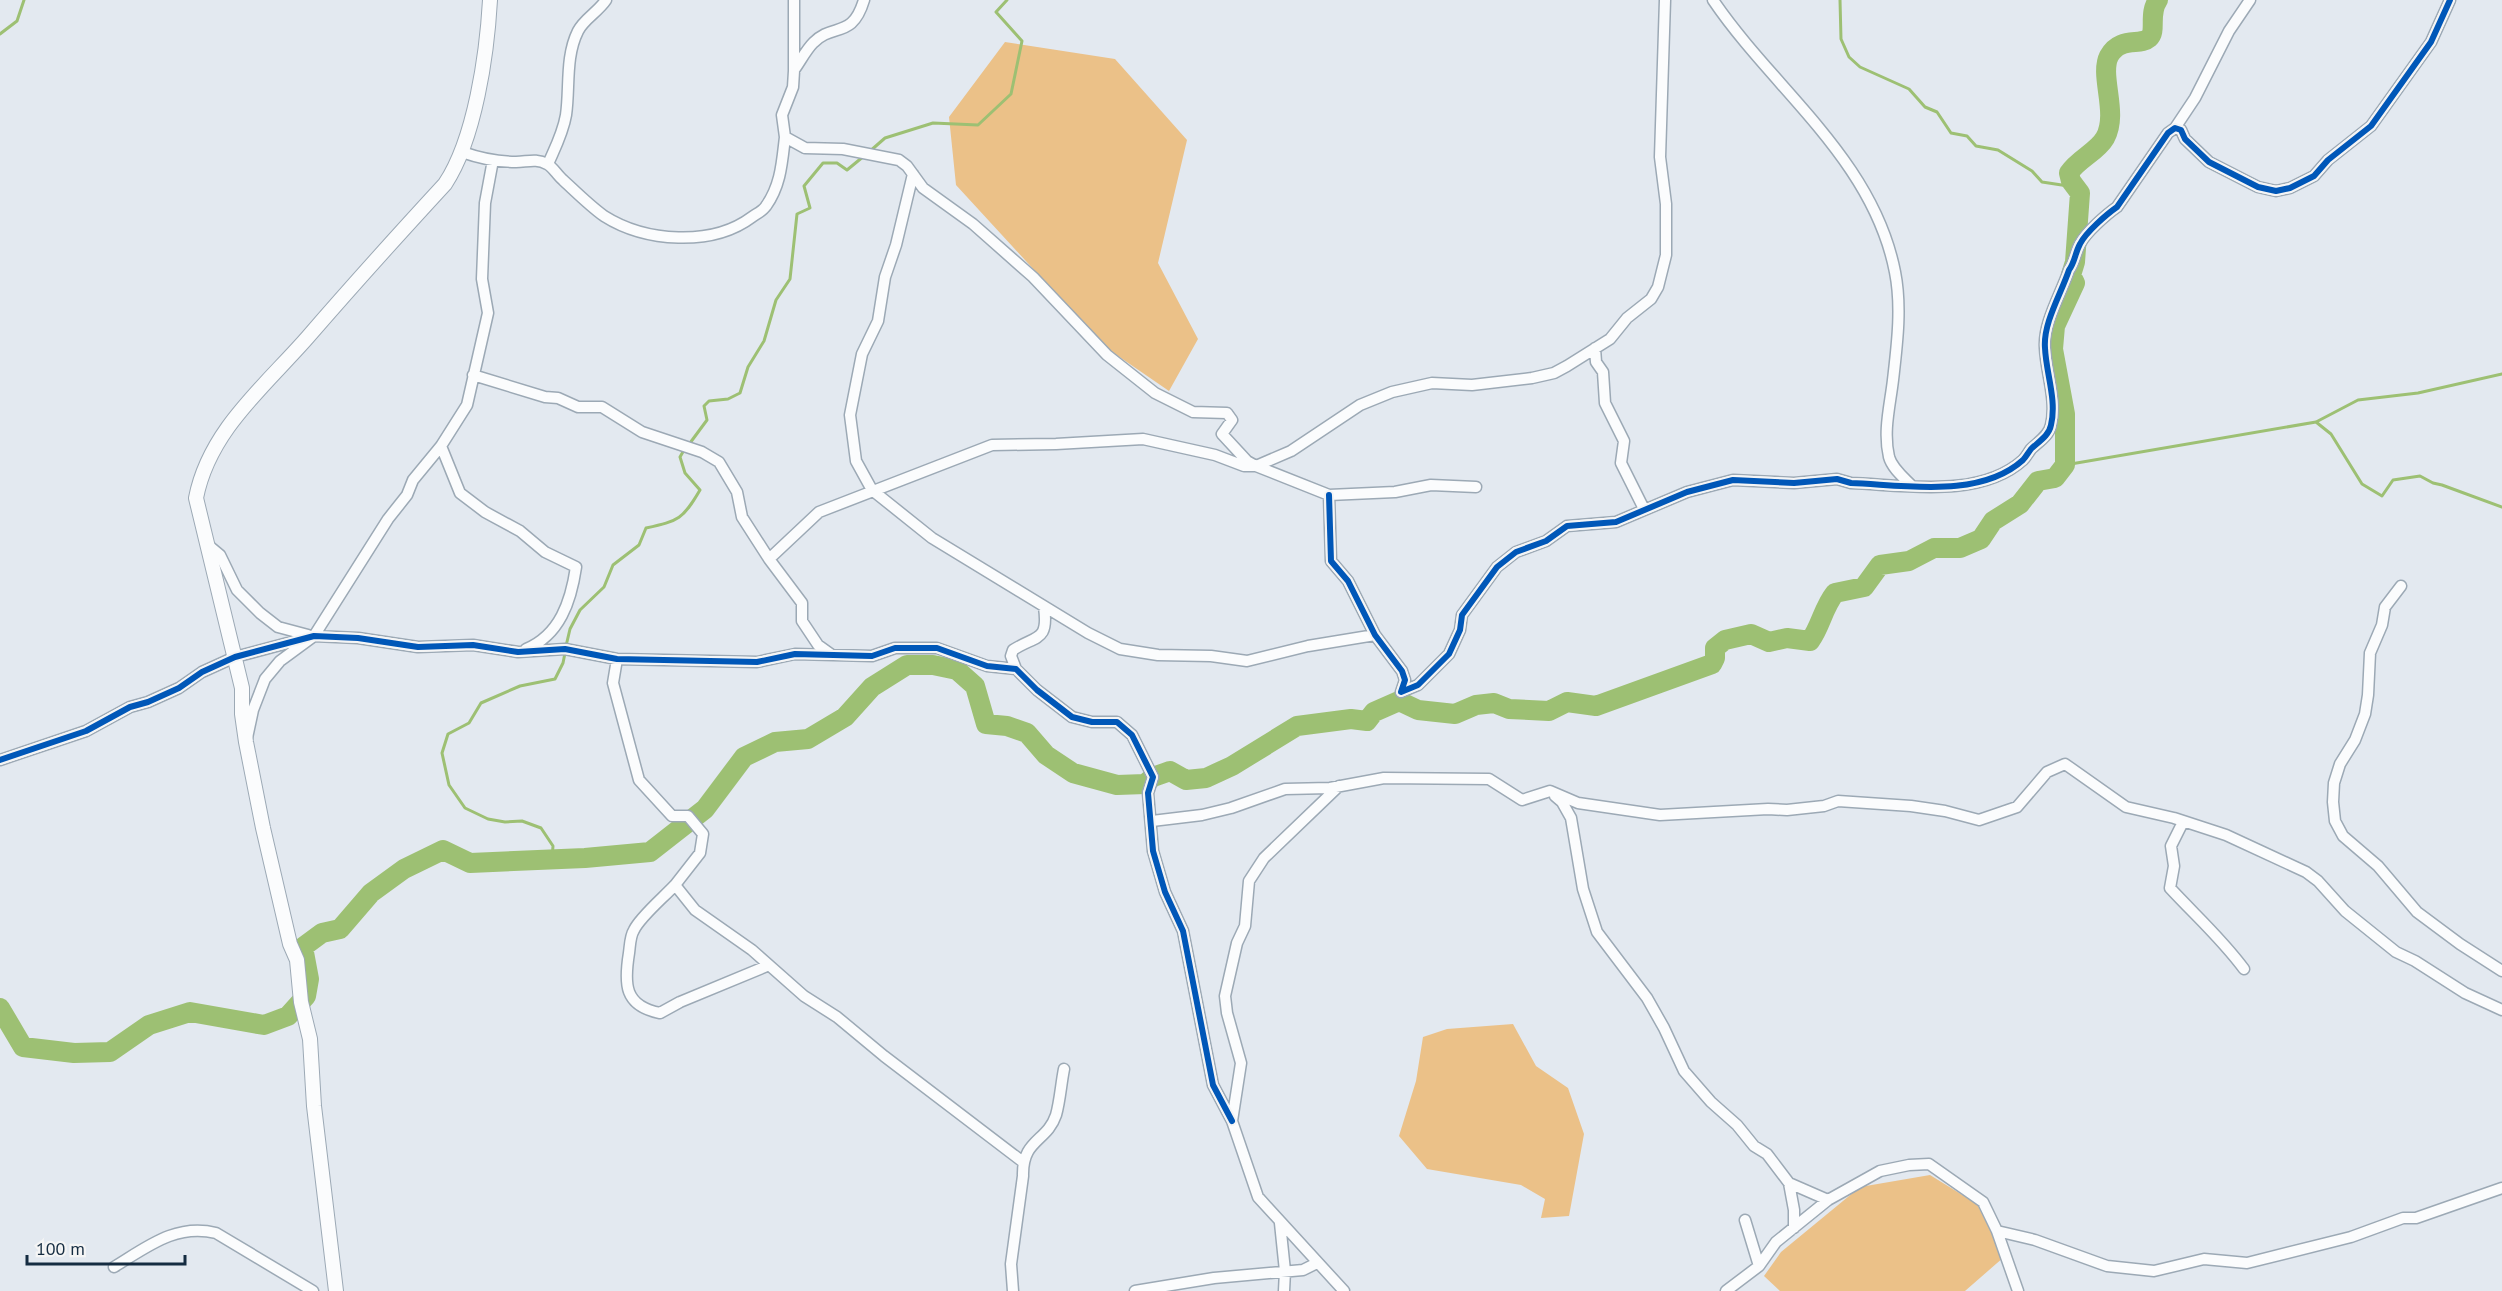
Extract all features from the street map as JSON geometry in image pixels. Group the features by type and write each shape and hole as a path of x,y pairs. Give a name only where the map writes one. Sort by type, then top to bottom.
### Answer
{"street":[{"path":"336,1291 314,1106 310,1039 301,1002 297,960 290,944 263,828 246,742 242,714 242,688 196,498 201,474 219,439 257,390 445,184 462,152 481,70 490,0"},
{"path":"548,164 561,136 566,115 569,65 576,34 581,24 606,0"},
{"path":"462,152 493,160 517,162 535,160 548,164 604,216 624,225 681,237 705,236 743,224 765,208 780,179 785,137 782,116 793,87 794,0"},
{"path":"794,71 813,42 828,33 837,32 849,26 859,13 864,0"},
{"path":"769,559 819,512 992,445 1143,439 1215,455 1244,466 1256,466 1291,451 1360,405 1392,392 1432,383 1472,385 1554,373 1610,339 1627,318 1652,299 1658,287 1665,255 1666,204 1660,158 1665,0"},
{"path":"1713,0 1754,54 1846,160 1881,222 1896,275 1898,308 1896,353 1888,406 1887,428 1890,458 1898,473 1911,485"},
{"path":"1329,495 1331,561 1348,580 1375,635 1402,671 1405,680 1401,692 1418,685 1449,654 1460,630 1462,615 1497,567 1516,552 1546,541 1567,526 1616,522 1710,484 1733,480 1794,483 1838,479 1851,483 1960,487 1987,480 2004,472 2023,460 2051,426 2051,403 2044,347 2047,329 2069,270 2075,262 2080,244 2108,213 2117,207 2168,133 2175,129 2195,98 2229,31 2250,0"},
{"path":"2175,129 2181,130 2186,139 2209,162 2240,179 2258,187 2276,191 2290,188 2314,176 2328,160 2371,126 2431,42 2450,0"},
{"path":"785,137 805,148 843,149 899,160 923,188 973,224 1033,277 1107,356 1155,393 1193,412 1227,413 1232,420 1222,434 1247,461 1256,466 1329,495 1395,492 1431,485 1476,487"},
{"path":"246,742 253,710 265,679 280,662 314,636 388,519 407,495 414,480 441,446 467,405 488,314 482,279 485,203 493,160"},
{"path":"913,174 885,278 878,321 862,354 850,415 856,461 872,490 932,538 1088,633 1120,649 1158,655 1211,656 1247,661 1308,646 1375,635"},
{"path":"1595,348 1596,362 1603,372 1605,403 1624,441 1621,463 1644,509"},
{"path":"473,375 545,398 558,398 578,407 603,407 642,432 702,452 719,462 737,492 742,517 769,559 802,603 802,621 818,645 832,655"},
{"path":"441,446 460,493 485,512 520,531 545,552 576,567 572,592 563,617 537,644 518,652"},
{"path":"208,545 220,555 237,590 269,621 289,631 314,636 358,638 418,647 473,645 518,652 565,649 617,659 757,662 795,654 872,656 895,648 937,648 987,666 1016,669"},
{"path":"2401,586 2385,607 2382,624 2370,653 2365,714 2355,740 2340,764 2334,783 2335,821 2343,836 2378,866 2417,912 2502,971"},
{"path":"1044,607 1047,626 1041,635 1013,650 1011,656 1016,669 1037,690 1072,717 1092,722 1117,722 1132,735 1153,777 1148,794 1153,851 1165,892 1183,931 1214,1085 1232,1120 1258,1197 1344,1291"},
{"path":"0,760 87,731 130,706 179,688 202,672 235,657 314,636"},
{"path":"617,659 613,682 639,780 672,816 688,816 703,834 700,853 675,885 633,930 626,980 628,993 646,1010 660,1013 680,1002 767,966"},
{"path":"1152,821 1202,816 1285,789 1330,788 1384,778 1489,779 1522,800 1550,791 1578,803 1659,814 1768,808 1787,810 1824,806 1838,801 1922,808 1979,820 2017,807 2047,772 2065,764 2126,807 2174,818 2235,839 2306,872 2318,881 2345,911 2396,952 2415,961 2465,993 2502,1010"},
{"path":"1232,1120 1241,1063 1227,1013 1225,996 1237,943 1245,926 1249,881 1264,858 1340,785"},
{"path":"1550,791 1562,802 1571,818 1583,889 1597,932 1647,998 1684,1071 1711,1102 1737,1125 1754,1146 1767,1154 1789,1183 1794,1210 1794,1228"},
{"path":"2183,822 2171,846 2174,866 2170,888 2201,922 2226,944 2244,969"},
{"path":"675,885 695,910 752,950 767,966 804,996 837,1017 884,1056 1023,1162"},
{"path":"1013,1291 1011,1264 1023,1162 1030,1146 1047,1130 1055,1117 1064,1069"},
{"path":"1726,1291 1759,1266 1776,1242 1828,1200 1880,1171 1909,1165 1929,1164 1983,1202 1997,1231 2018,1291"},
{"path":"1789,1183 1828,1200"},
{"path":"1997,1231 2035,1240 2107,1266 2154,1271 2204,1259 2247,1263 2283,1255 2328,1241 2351,1237 2403,1218 2416,1218 2502,1188"},
{"path":"1745,1220 1759,1266"},
{"path":"1281,1223 1285,1271 1284,1291"},
{"path":"114,1267 165,1236 198,1229 216,1233 313,1291"},
{"path":"1135,1291 1214,1278 1303,1270 1317,1263"}],"shaded area":[{"path":"1005,42 1115,59 1187,140 1158,263 1198,339 1169,391 1105,347 956,185 949,117"},
{"path":"1513,1024 1536,1066 1568,1088 1584,1134 1569,1216 1541,1218 1545,1199 1521,1185 1427,1169 1399,1136 1416,1081 1423,1037 1447,1029"},
{"path":"1930,1175 1977,1204 2004,1257 1965,1291 1780,1291 1764,1276 1781,1252 1860,1187"}],"waterway":[{"path":"0,34 17,21 24,0"},
{"path":"869,152 885,138 933,123 978,125 1011,94 1022,41 996,12 1007,0"},
{"path":"1840,0 1841,39 1849,57 1860,67 1909,89 1925,107 1937,112 1951,133 1967,136 1976,146 1998,150 2032,171 2042,182 2075,187"},
{"path":"0,1008 23,1047 74,1053 110,1052 149,1025 190,1012 264,1025 288,1016 306,996 309,979 303,947 322,933 340,929 371,893 404,869 443,850 470,863 585,858 650,852 705,809 744,757 775,742 808,739 845,717 872,687 907,665 933,665 957,670 975,686 986,724 1007,726 1027,733 1046,755 1073,773 1117,785 1145,784 1153,777 1170,771 1186,780 1206,778 1232,766 1297,726 1351,719 1367,721 1374,712 1399,701 1418,710 1455,714 1476,705 1494,703 1509,709 1549,711 1567,702 1596,706 1712,664 1715,658 1715,648 1725,640 1751,634 1769,642 1787,638 1810,641 1835,593 1864,587 1880,565 1909,561 1934,548 1960,548 1981,539 1993,521 2020,504 2038,481 2055,478 2065,465 2065,414 2053,349 2055,326 2075,283 2071,275 2075,262 2080,193 2071,181 2069,173 2102,143 2109,128 2110,106 2106,74 2109,56 2119,46 2149,38 2158,0"},
{"path":"690,443 707,420 704,406 709,401 728,399 740,393 748,367 764,341 776,300 790,279 797,214 810,208 804,186 823,163 837,163 847,170 864,156"},
{"path":"2065,465 2316,422 2358,400 2418,393 2502,374"},
{"path":"2316,422 2331,434 2362,484 2382,496 2393,480 2420,476 2433,483 2502,507"},
{"path":"566,646 570,629 580,610 604,587 613,565 639,545 646,528 673,521 684,513 700,490 685,473 680,457 684,450"},
{"path":"552,859 553,846 541,828 522,821 505,822 488,819 465,808 449,785 442,753 448,734 469,723 481,703 520,686 555,679 565,653"}],"cycle path":[{"path":"1329,495 1331,561 1348,581 1375,635 1402,671 1405,680 1401,692 1418,685 1449,654 1460,630 1462,615 1497,567 1516,552 1546,541 1567,526 1616,522 1687,492 1733,480 1794,483 1837,479 1851,483 1941,487 1964,485 2005,472 2023,460 2050,429 2053,406 2045,338 2053,309 2078,247 2092,229 2117,207 2168,133 2175,128 2181,130 2185,139 2209,162 2258,187 2276,191 2290,188 2314,176 2328,160 2371,126 2431,42 2450,0"},
{"path":"0,760 86,731 130,707 148,702 179,688 202,672 235,657 314,636 358,638 418,647 473,645 518,652 565,649 617,659 757,662 795,654 872,656 895,648 937,648 987,666 1016,669 1037,690 1072,717 1092,722 1117,722 1132,735 1153,777 1148,793 1153,851 1165,892 1183,931 1213,1085 1232,1121"}]}
